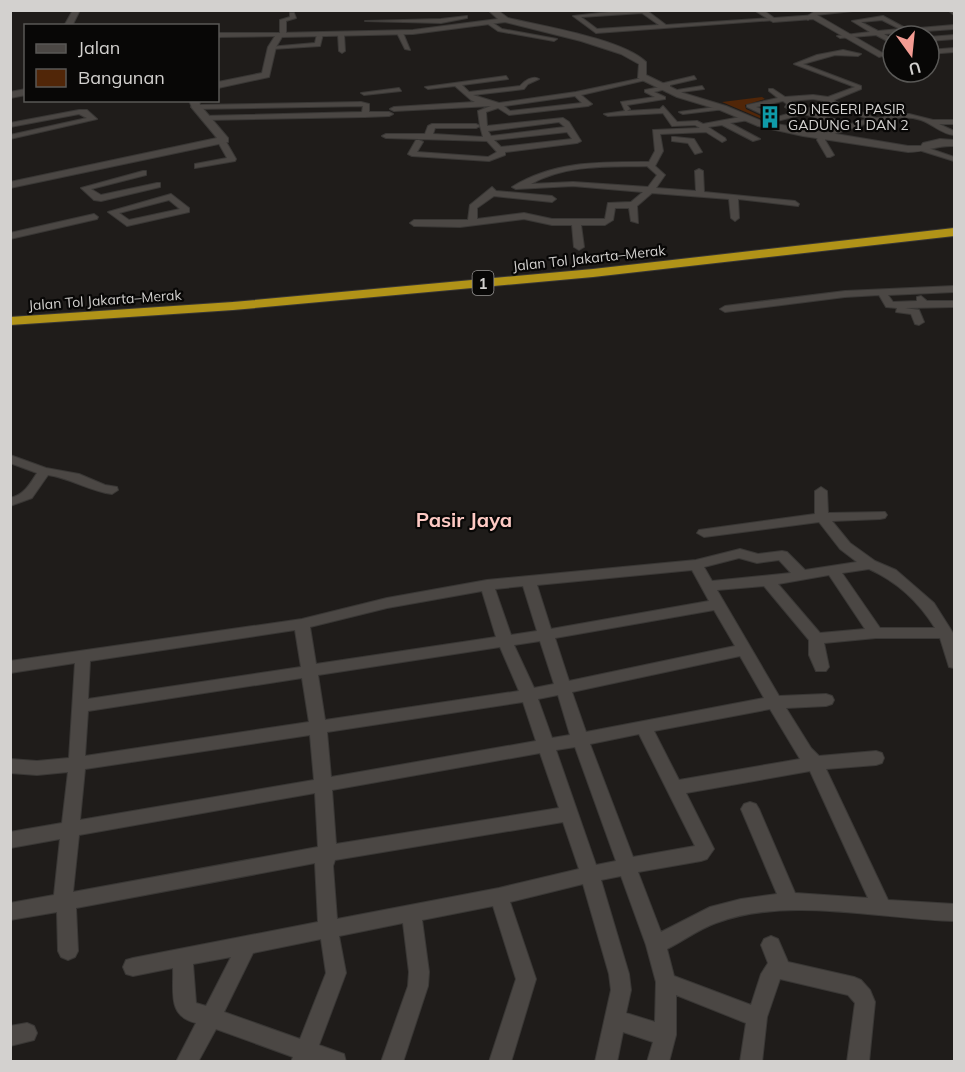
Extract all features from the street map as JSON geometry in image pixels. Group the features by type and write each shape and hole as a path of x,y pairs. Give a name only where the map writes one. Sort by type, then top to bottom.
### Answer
{"highway":[{"name":"Jalan Tol Jakarta–Merak","path":"10,321 233,306 581,274 954,232"},
{"name":"Jalan Tol Jakarta–Merak","path":"10,333 244,317 598,284 954,244"}],"street":[{"path":"70,24 77,10"},
{"path":"491,10 505,20 624,52 642,62 640,75 647,79 761,124 892,147 925,149 954,159"},
{"path":"650,10 576,16 594,31 811,17 878,55"},
{"path":"757,10 772,20"},
{"path":"811,17 815,13 860,10"},
{"path":"950,10 954,13"},
{"path":"643,11 665,27"},
{"path":"219,86 231,81 266,75 270,65 272,46 281,34 283,20 293,18 292,14"},
{"path":"609,14 616,19"},
{"path":"727,14 740,22"},
{"path":"372,33 368,17 444,24 489,23 505,20"},
{"path":"219,35 400,33 465,17"},
{"path":"653,18 662,18"},
{"path":"883,18 894,24"},
{"path":"881,35 855,21 896,18"},
{"path":"489,23 499,30 554,39"},
{"path":"622,24 629,29"},
{"path":"841,35 881,32"},
{"path":"400,33 408,49"},
{"path":"314,52 320,34"},
{"path":"341,34 342,51"},
{"path":"272,46 318,45"},
{"path":"761,124 803,112 859,88 797,63 837,52 881,55"},
{"path":"484,71 494,80"},
{"path":"447,107 425,85 458,84 506,78"},
{"path":"668,88 694,78"},
{"path":"468,94 522,88 526,83 536,79"},
{"path":"205,118 365,115 414,108 492,104 576,94 647,79"},
{"path":"458,84 475,100 492,104 508,113"},
{"path":"364,93 398,88 414,108"},
{"path":"626,109 623,103 663,98 647,91 668,88 702,88"},
{"path":"761,97 774,92 785,96 792,104 787,106 850,126"},
{"path":"482,118 588,104 576,94"},
{"path":"766,114 749,106 785,96 813,97 831,101 876,120"},
{"path":"514,102 524,111"},
{"path":"195,104 366,104 365,115"},
{"path":"195,104 224,138 222,142 232,159 198,166"},
{"path":"481,139 480,127 483,110 492,104"},
{"path":"303,105 305,116"},
{"path":"683,112 723,108"},
{"path":"608,114 664,110 675,124 695,123 722,140"},
{"path":"895,110 911,117"},
{"path":"10,125 79,112 84,112 93,119 10,137"},
{"path":"822,136 876,120 911,117 920,117 933,122 952,133"},
{"path":"651,164 659,151 656,132 705,128 746,118"},
{"path":"393,130 430,130 560,120 570,129 577,141 499,150"},
{"path":"933,122 954,122"},
{"path":"723,123 756,139"},
{"path":"386,136 430,130 481,139 570,129"},
{"path":"672,131 676,140 691,141 698,152"},
{"path":"938,133 952,133"},
{"path":"822,136 821,140 831,155"},
{"path":"481,139 502,153 492,159 412,154 418,145 467,150 481,139"},
{"path":"10,185 222,142"},
{"path":"925,149 933,142 954,143"},
{"path":"132,160 142,173 157,185 171,197 186,210 127,223 112,212 171,197"},
{"path":"651,164 571,166 541,173 519,186 566,184 733,196 795,204"},
{"path":"414,223 472,223 524,216 549,222 608,221 611,205 633,205 649,190 660,175 651,164"},
{"path":"699,171 700,195"},
{"path":"142,173 85,188 97,198 101,198 157,185"},
{"path":"472,223 473,207 492,191 552,199"},
{"path":"733,196 735,218"},
{"path":"633,205 635,221"},
{"path":"10,236 94,218"},
{"path":"576,221 579,247"},
{"path":"725,309 845,294 954,290"},
{"path":"916,291 924,304"},
{"path":"882,293 890,305 903,311 915,312 919,322"},
{"path":"890,305 954,304"},
{"path":"10,459 44,471 66,474 93,486 112,490"},
{"path":"10,502 18,502 29,496 44,471"},
{"path":"821,491 822,517 845,546 870,564 891,573 928,606 946,633 954,663"},
{"path":"704,533 822,517 880,515"},
{"path":"10,667 302,624 387,603 487,585 696,565 740,553 757,560 782,555 802,576"},
{"path":"708,586 768,581 870,564"},
{"path":"696,565 774,702 805,753 815,763 882,908"},
{"path":"832,571 876,633"},
{"path":"528,580 580,739 628,866 666,981 664,1035 658,1062"},
{"path":"768,581 816,639 817,655 821,667"},
{"path":"487,585 505,642 529,695 544,746 590,875 619,974 621,990 617,1020 606,1062"},
{"path":"81,706 505,642 719,604"},
{"path":"302,624 307,671 318,728 327,853 324,866 328,928 336,965 336,973 305,1056"},
{"path":"816,639 876,633 946,633"},
{"path":"10,766 37,768 77,764 529,695 743,650"},
{"path":"68,951 66,901 63,897 77,764 83,656"},
{"path":"10,840 644,728 774,702 826,700"},
{"path":"134,967 499,896 704,851 644,728"},
{"path":"675,788 815,763 876,758"},
{"path":"750,809 789,901"},
{"path":"10,912 327,853 568,814"},
{"path":"499,896 526,979 500,1062"},
{"path":"656,945 710,916 741,907 789,901 954,913"},
{"path":"392,1062 418,986 419,972 411,913"},
{"path":"186,1062 248,943"},
{"path":"771,945 781,970"},
{"path":"183,956 186,1009 305,1056 336,1062"},
{"path":"751,1062 757,1017 771,974 776,969 854,987 860,992 865,1002 858,1062"},
{"path":"666,981 757,1017"},
{"path":"617,1020 664,1035"}],"building":[{"path":"762,97 765,99 745,105 746,109 765,118 762,119 722,102"}],"place":[{"name":"SD NEGERI PASIR GADUNG 1 DAN 2","path":"770,117"}],"district":[{"name":"Pasir Jaya","path":"464,519"}]}
